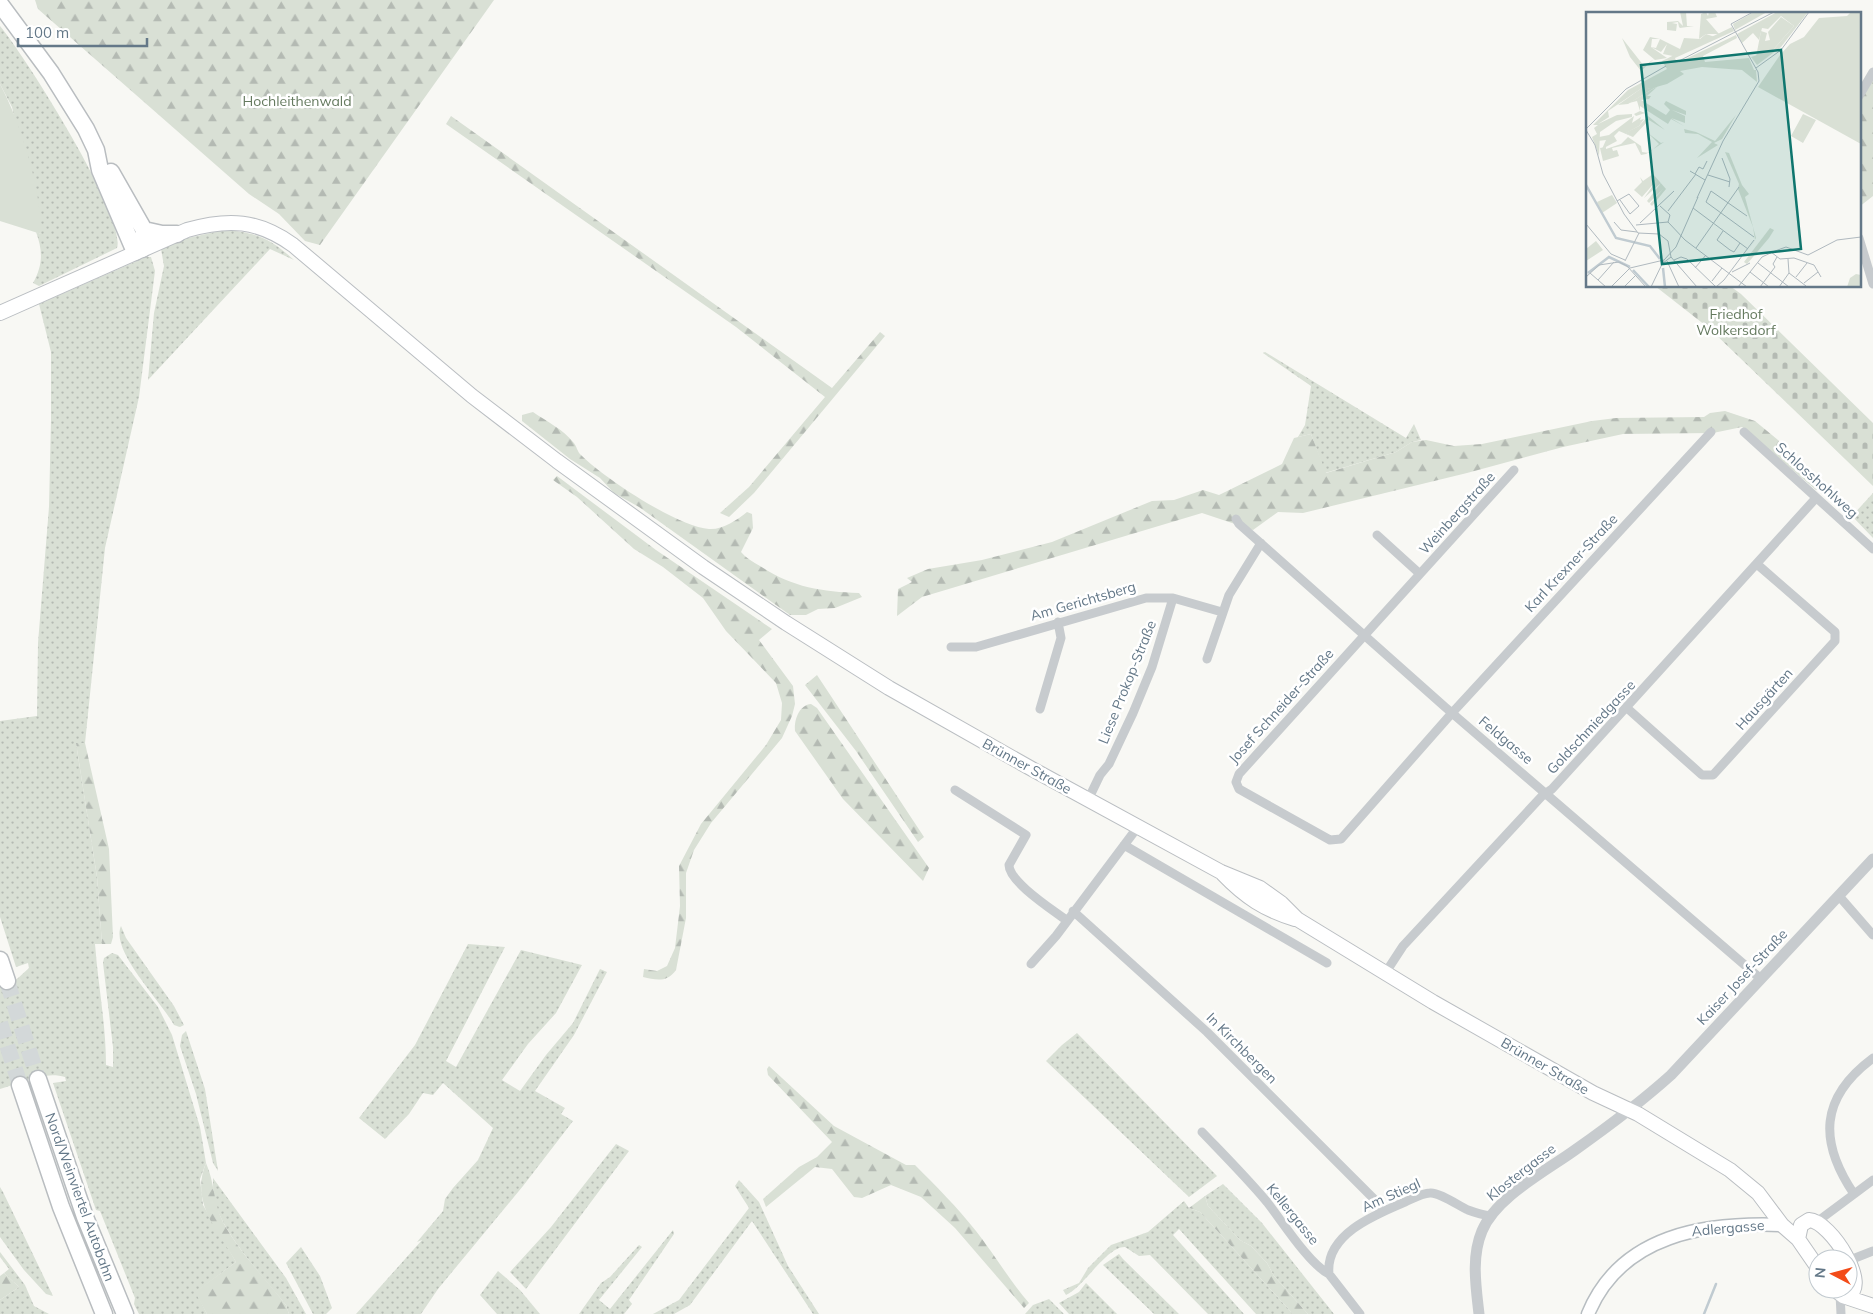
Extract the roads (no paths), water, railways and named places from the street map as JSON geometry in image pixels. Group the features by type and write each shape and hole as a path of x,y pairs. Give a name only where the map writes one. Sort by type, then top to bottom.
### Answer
{"highway":[{"path":"0,4 66,96 144,230 138,250"},
{"path":"96,150 100,170 138,250"},
{"path":"144,230 162,234 177,234"},
{"path":"0,960 7,981"},
{"name":"Nord/Weinviertel Autobahn","path":"38,1079 85,1217 125,1314"},
{"name":"Nord/Weinviertel Autobahn","path":"20,1085 61,1207 104,1314"}],"main road":[{"name":"Brünner Straße","path":"177,234 205,225 234,222 264,228 281,236 472,396 680,551 786,623 917,704 1137,828 1221,872 1260,888 1297,919 1592,1093 1649,1120 1744,1180 1758,1193 1782,1225 1798,1239 1808,1254"},
{"path":"0,313 177,234"},
{"path":"1798,1239 1799,1230 1812,1222"},
{"path":"1782,1225 1812,1222 1826,1227 1842,1249"},
{"name":"Adlergasse","path":"1588,1314 1602,1289 1616,1273 1645,1250 1664,1239 1700,1228 1749,1224 1782,1225"},
{"path":"1858,1282 1871,1304"},
{"path":"1857,1299 1871,1304"}],"street":[{"path":"1860,94 1873,72"},
{"path":"1860,241 1873,284"},
{"name":"Karl Krexner-Straße","path":"1452,713 1711,432"},
{"name":"Schlosshohlweg","path":"1744,432 1873,548"},
{"name":"Weinbergstraße","path":"1364,635 1514,470"},
{"name":"Goldschmiedgasse","path":"1386,972 1403,946 1627,708 1816,498"},
{"name":"Feldgasse","path":"1236,519 1239,524 1452,713 1761,979"},
{"name":"Weinbergstraße","path":"1377,535 1420,574"},
{"path":"1207,659 1222,612 1244,568 1261,543"},
{"name":"Hausgärten","path":"1627,708 1702,775 1707,777 1713,775 1815,663 1835,641 1835,632 1758,564"},
{"name":"Am Gerichtsberg","path":"951,647 976,647 1146,598 1173,598 1222,612"},
{"name":"Liese Prokop-Straße","path":"1088,800 1100,774 1109,764 1133,713 1152,667 1173,598"},
{"path":"1040,709 1061,638 1058,622"},
{"name":"Josef Schneider-Straße","path":"1364,635 1239,774 1236,782 1239,789 1330,840 1336,841 1341,839 1452,713"},
{"path":"955,790 1026,835 1009,865 1009,870 1023,886 1066,920"},
{"path":"1031,964 1056,936 1066,920 1137,828"},
{"path":"1124,845 1327,963"},
{"name":"Kaiser Josef-Straße","path":"1628,1110 1640,1103 1671,1075 1873,859"},
{"path":"1839,896 1873,935"},
{"name":"In Kirchbergen","path":"1073,911 1207,1032 1385,1210"},
{"path":"1854,1194 1834,1158 1829,1143 1829,1122 1833,1108 1842,1092 1858,1071 1873,1058"},
{"name":"Klostergasse","path":"1479,1314 1476,1259 1482,1231 1491,1216 1514,1194 1628,1110"},
{"name":"Kellergasse","path":"1202,1132 1266,1201 1323,1271 1329,1274 1360,1314"},
{"path":"1812,1222 1873,1180"},
{"name":"Am Stiegl","path":"1329,1274 1328,1261 1336,1245 1356,1227 1385,1210 1432,1192 1470,1211 1491,1216"},
{"path":"1858,1257 1873,1250"},
{"path":"1840,1299 1841,1313"}],"waterway":[{"path":"1704,1314 1716,1284"}],"tunnel":[{"path":"7,981 38,1079"},
{"path":"0,1023 20,1085"}],"park label":[{"name":"Hochleithenwald","path":"297,101"},
{"name":"Friedhof Wolkersdorf","path":"1736,322"}]}
